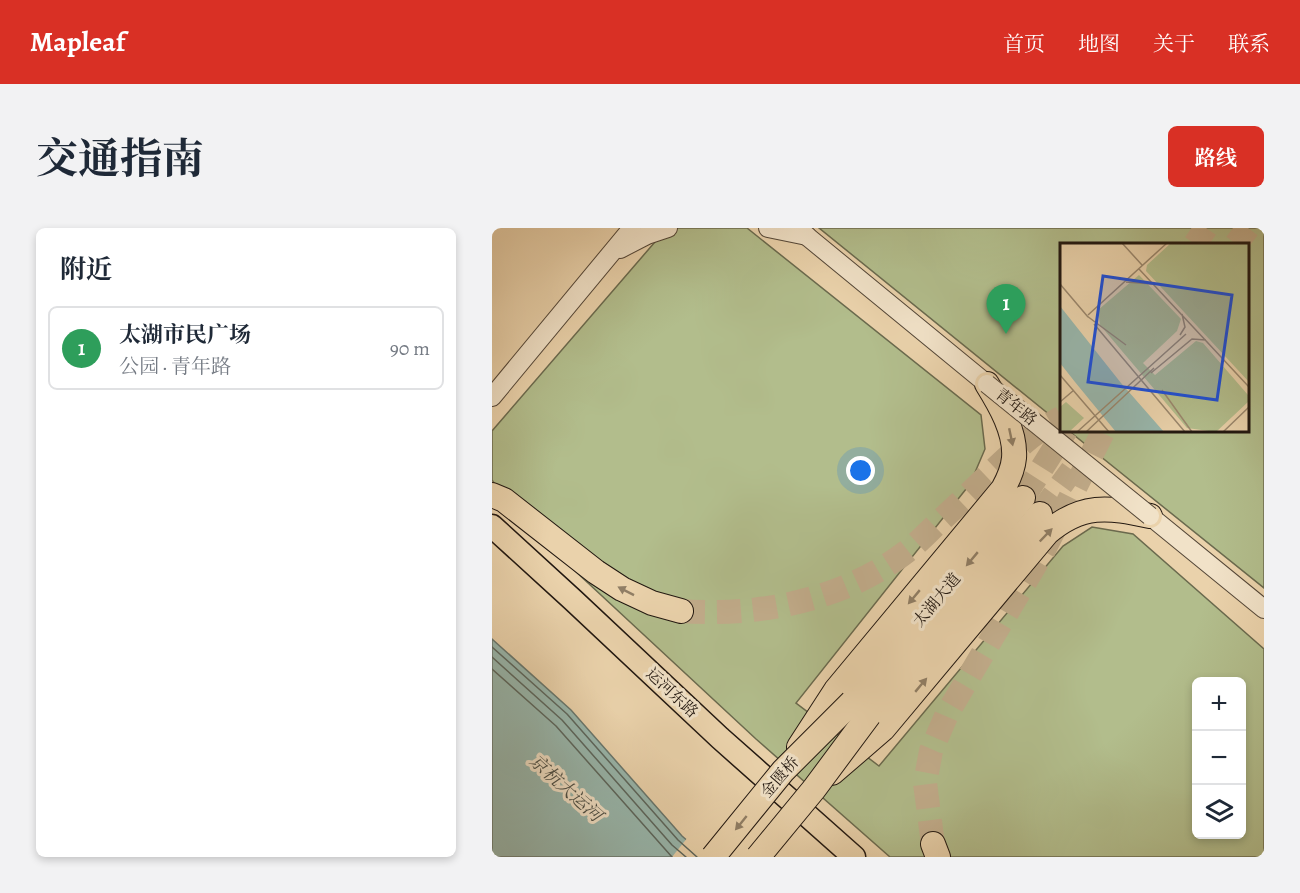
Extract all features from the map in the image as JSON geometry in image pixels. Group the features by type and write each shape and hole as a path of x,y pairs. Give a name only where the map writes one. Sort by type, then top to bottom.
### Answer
{"highway":[{"path":"860,709 1003,489 1010,474 1014,458 1007,420 987,384"},
{"path":"492,495 504,500 596,572 622,589 652,603 681,610"},
{"name":"太湖大道","path":"860,709 1031,506"},
{"path":"860,709 1062,520 1100,509 1150,516"},
{"name":"金匮桥","path":"713,857 783,771 860,709"},
{"name":"金匮桥","path":"758,857 814,789 860,709"}],"main road":[{"name":"运河东路","path":"492,526 720,738 854,857"}],"street":[{"path":"492,397 633,228"},
{"path":"610,254 647,235 668,228"},
{"path":"768,228 802,232"},
{"name":"青年路","path":"802,232 1264,609"}],"green space":[{"path":"667,228 747,228 981,415 985,449 970,484 796,703 879,766 1063,546 1092,527 1133,534 1264,649 1264,857 890,857 756,739 517,517 492,480 492,431"},
{"path":"819,228 1264,228 1264,588 1070,432 1249,432 1249,243 1060,243 1060,423"}],"water":[{"name":"京杭大运河","path":"492,639 571,710 682,836 706,857 492,857"}],"pier":[{"path":"688,837 708,855 709,857 672,857"}],"tunnel":[{"path":"1196,243 1206,228"},
{"path":"1237,243 1248,228"},
{"path":"681,611 740,611 799,602 856,582 882,569 910,548 1034,434 1060,418"},
{"path":"1023,498 1065,432"},
{"path":"933,844 925,783 931,751 947,714 1044,550 1103,432"},
{"path":"1040,514 1072,470"}],"place":[{"name":"太湖市民广场","path":"1006,334"}]}
